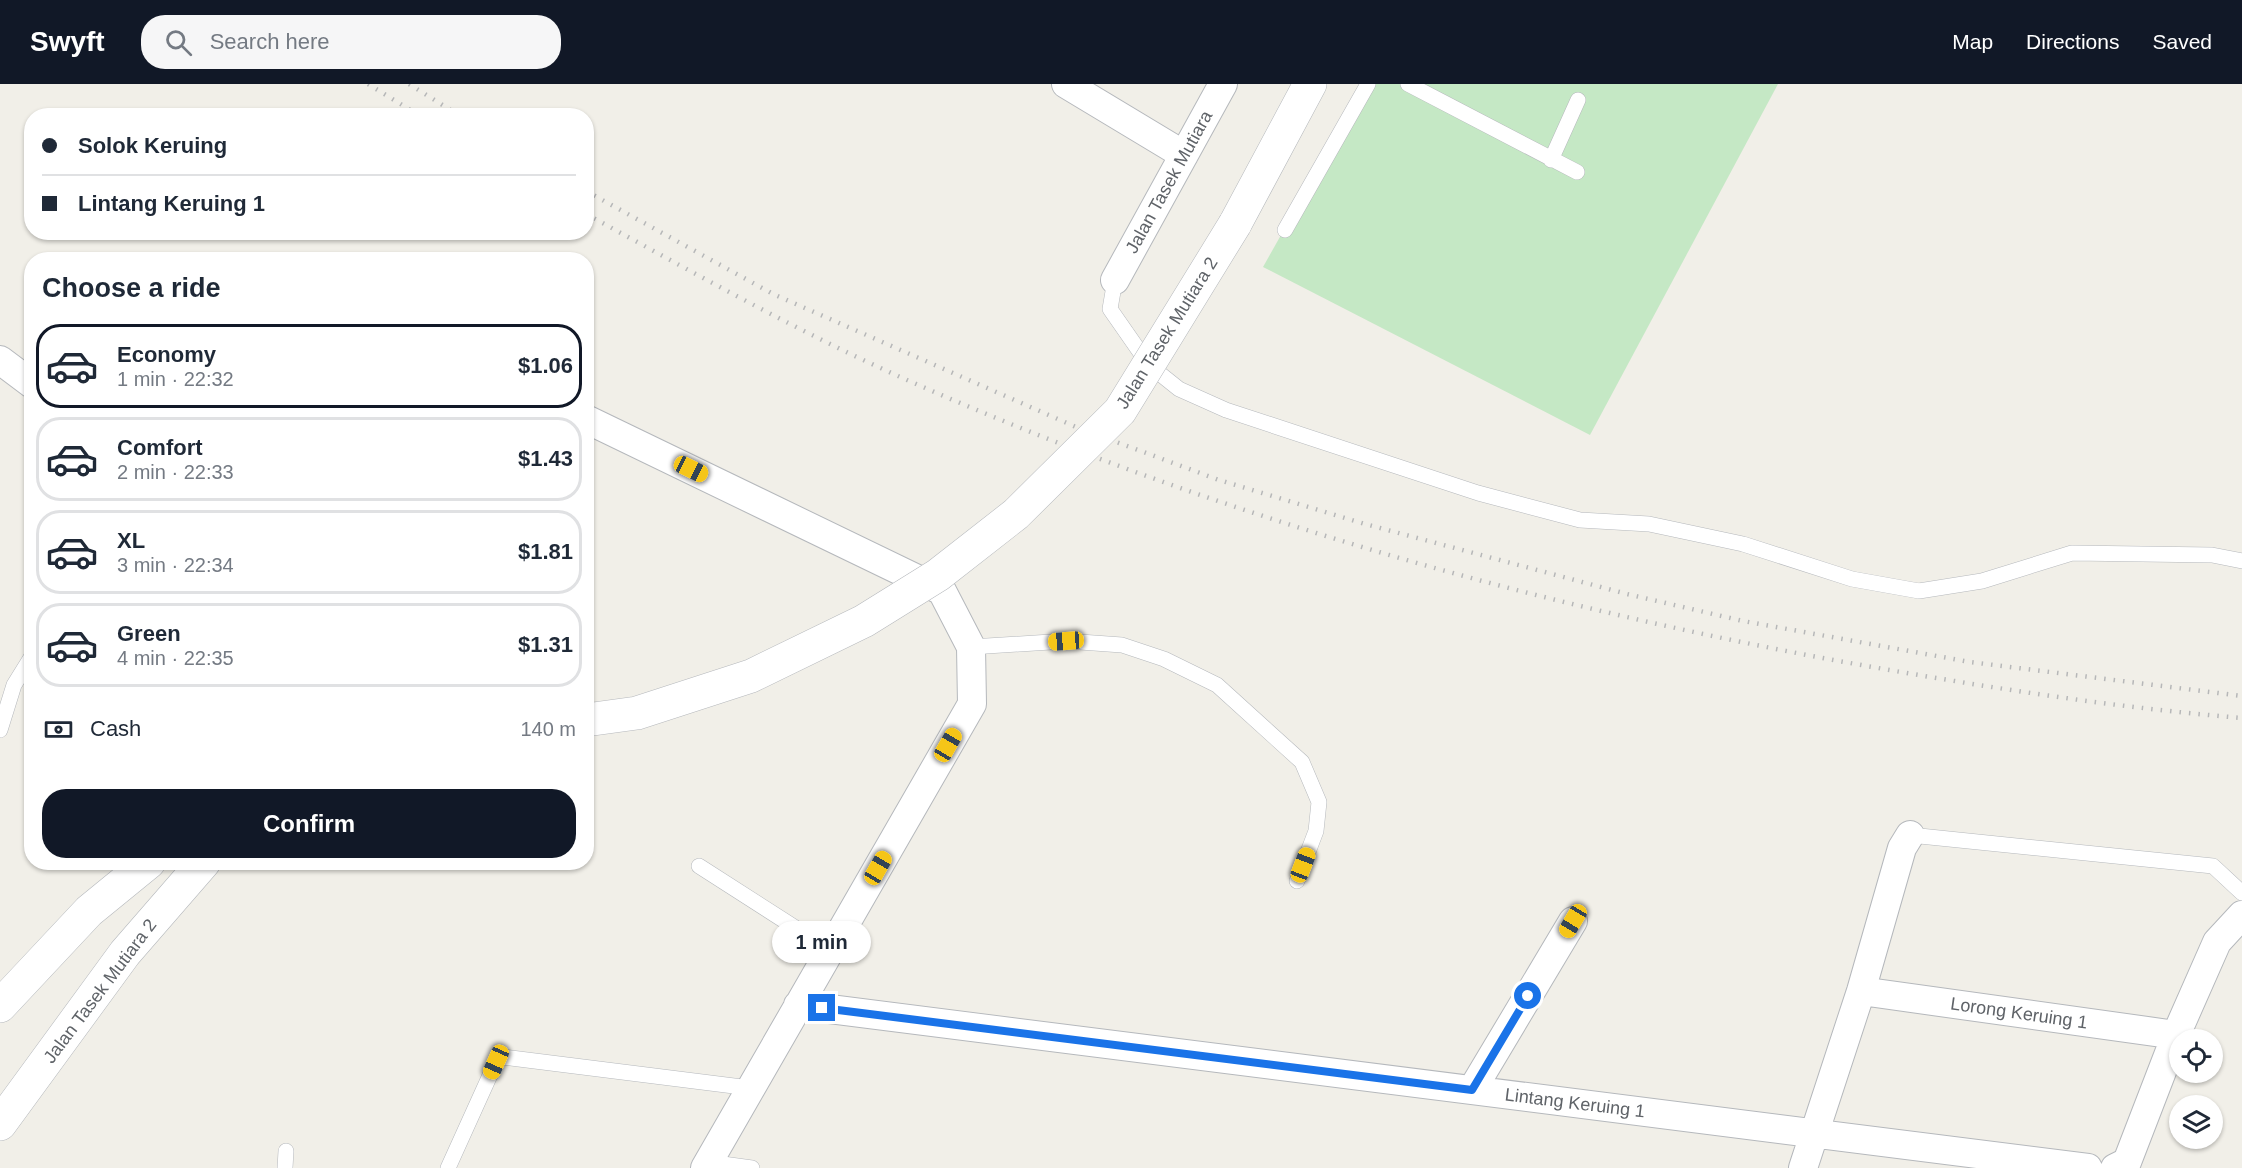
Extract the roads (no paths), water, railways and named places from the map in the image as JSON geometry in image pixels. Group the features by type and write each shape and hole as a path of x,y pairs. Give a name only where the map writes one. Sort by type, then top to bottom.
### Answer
{"street":[{"path":"1066,84 1184,155"},
{"name":"Jalan Tasek Mutiara","path":"1115,280 1223,84"},
{"name":"Jalan Tasek Mutiara 2","path":"594,719 637,713 751,676 864,621 947,568 1016,514 1120,411 1235,224 1310,84"},
{"path":"0,360 24,378"},
{"path":"594,422 942,591 971,647 972,704 706,1165"},
{"path":"1803,1168 1861,991 1902,848 1910,835"},
{"path":"0,1006 89,911 139,870"},
{"name":"Jalan Tasek Mutiara 2","path":"0,1124 125,953 197,870"},
{"path":"2179,1029 2217,942 2242,915"},
{"path":"1472,1090 1573,921"},
{"name":"Lorong Keruing 1","path":"1861,991 2169,1034"},
{"name":"Lintang Keruing 1","path":"798,1005 2088,1168"},
{"path":"2115,1168 2127,1162 2169,1053"}],"lane":[{"path":"1284,230 1368,84"},
{"path":"1408,84 1577,172"},
{"path":"1551,159 1578,100"},
{"path":"1115,280 1110,309 1149,365 1179,389 1226,410 1478,493 1580,520 1649,524 1743,544 1852,579 1919,591 1982,581 2072,553 2212,555 2242,561"},
{"path":"971,647 1066,641 1122,645 1164,659 1217,685 1302,762 1319,802 1316,831 1297,882"},
{"path":"0,730 14,685 24,669"},
{"path":"1910,835 2213,866 2242,893"},
{"path":"699,866 830,950"},
{"path":"448,1168 496,1062 504,1057 750,1088"},
{"path":"285,1168 286,1151"},
{"path":"706,1165 752,1168"}],"railway":[{"path":"368,84 407,108"},
{"path":"409,84 447,108"},
{"path":"594,195 773,294 1076,427 1219,480 1365,524 1627,594 1743,621 1970,662 2242,696"},
{"path":"594,218 779,318 898,376 1016,426 1136,472 1257,514 1379,552 1627,617 1752,644 1878,668 2014,690 2151,709 2242,718"}]}
